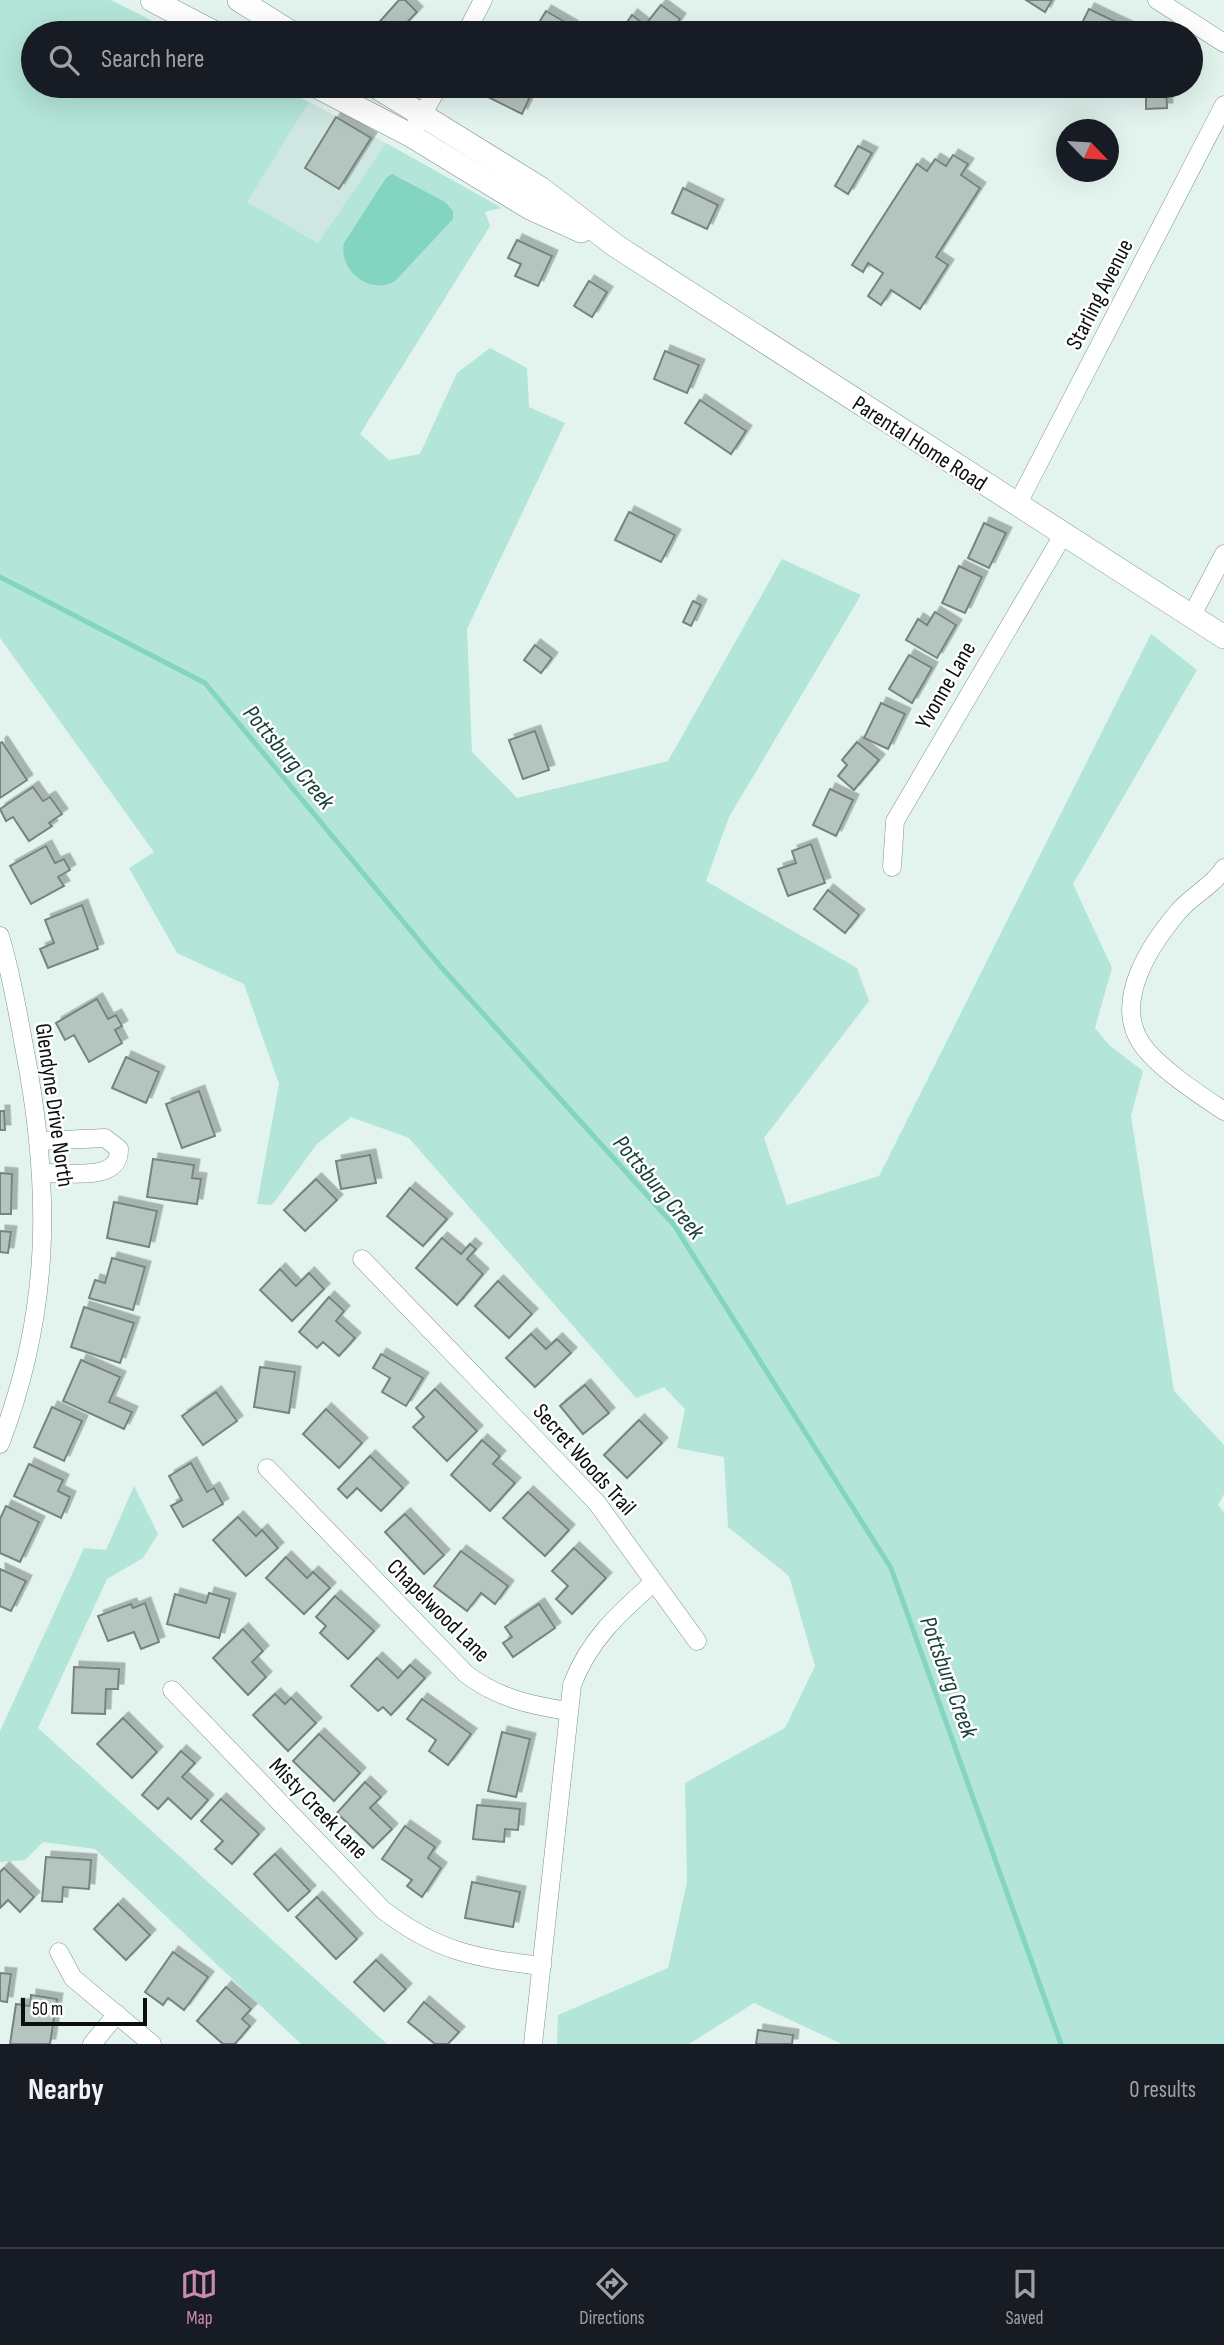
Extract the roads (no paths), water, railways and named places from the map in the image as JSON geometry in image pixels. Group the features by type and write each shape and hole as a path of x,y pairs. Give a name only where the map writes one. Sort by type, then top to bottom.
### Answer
{"main road":[{"path":"152,0 192,21"},
{"path":"239,0 273,21"},
{"name":"Parental Home Road","path":"359,98 540,188 616,246 1224,638"},
{"name":"Parental Home Road","path":"387,98 417,126"}],"street":[{"path":"472,21 483,0"},
{"path":"1157,0 1190,21"},
{"path":"1203,30 1224,43"},
{"path":"417,126 432,98"},
{"name":"Starling Avenue","path":"1017,505 1224,105"},
{"name":"Yvonne Lane","path":"892,867 895,821 1063,535"},
{"path":"1191,617 1224,554"},
{"path":"1224,868 1216,880 1180,908 1153,943 1138,974 1132,1011 1141,1042 1185,1085 1224,1111"},
{"name":"Glendyne Drive North","path":"0,936 9,965 43,1172 41,1288 25,1369 0,1444"},
{"path":"40,1141 105,1138 119,1149 119,1159 114,1168 103,1172 43,1172"},
{"name":"Secret Woods Trail","path":"362,1259 597,1503 697,1641"},
{"name":"Chapelwood Lane","path":"267,1468 466,1674 499,1696 518,1703 568,1711"},
{"path":"533,2044 572,1685 588,1650 605,1625 653,1583"},
{"name":"Misty Creek Lane","path":"172,1690 383,1910 421,1937 440,1945 477,1958 542,1966"},
{"path":"59,1952 73,1978 152,2044"},
{"path":"92,2044 117,2014"}],"waterway":[{"name":"Pottsburg Creek","path":"0,577 205,683 441,967 674,1225 891,1568 1061,2044"}]}
